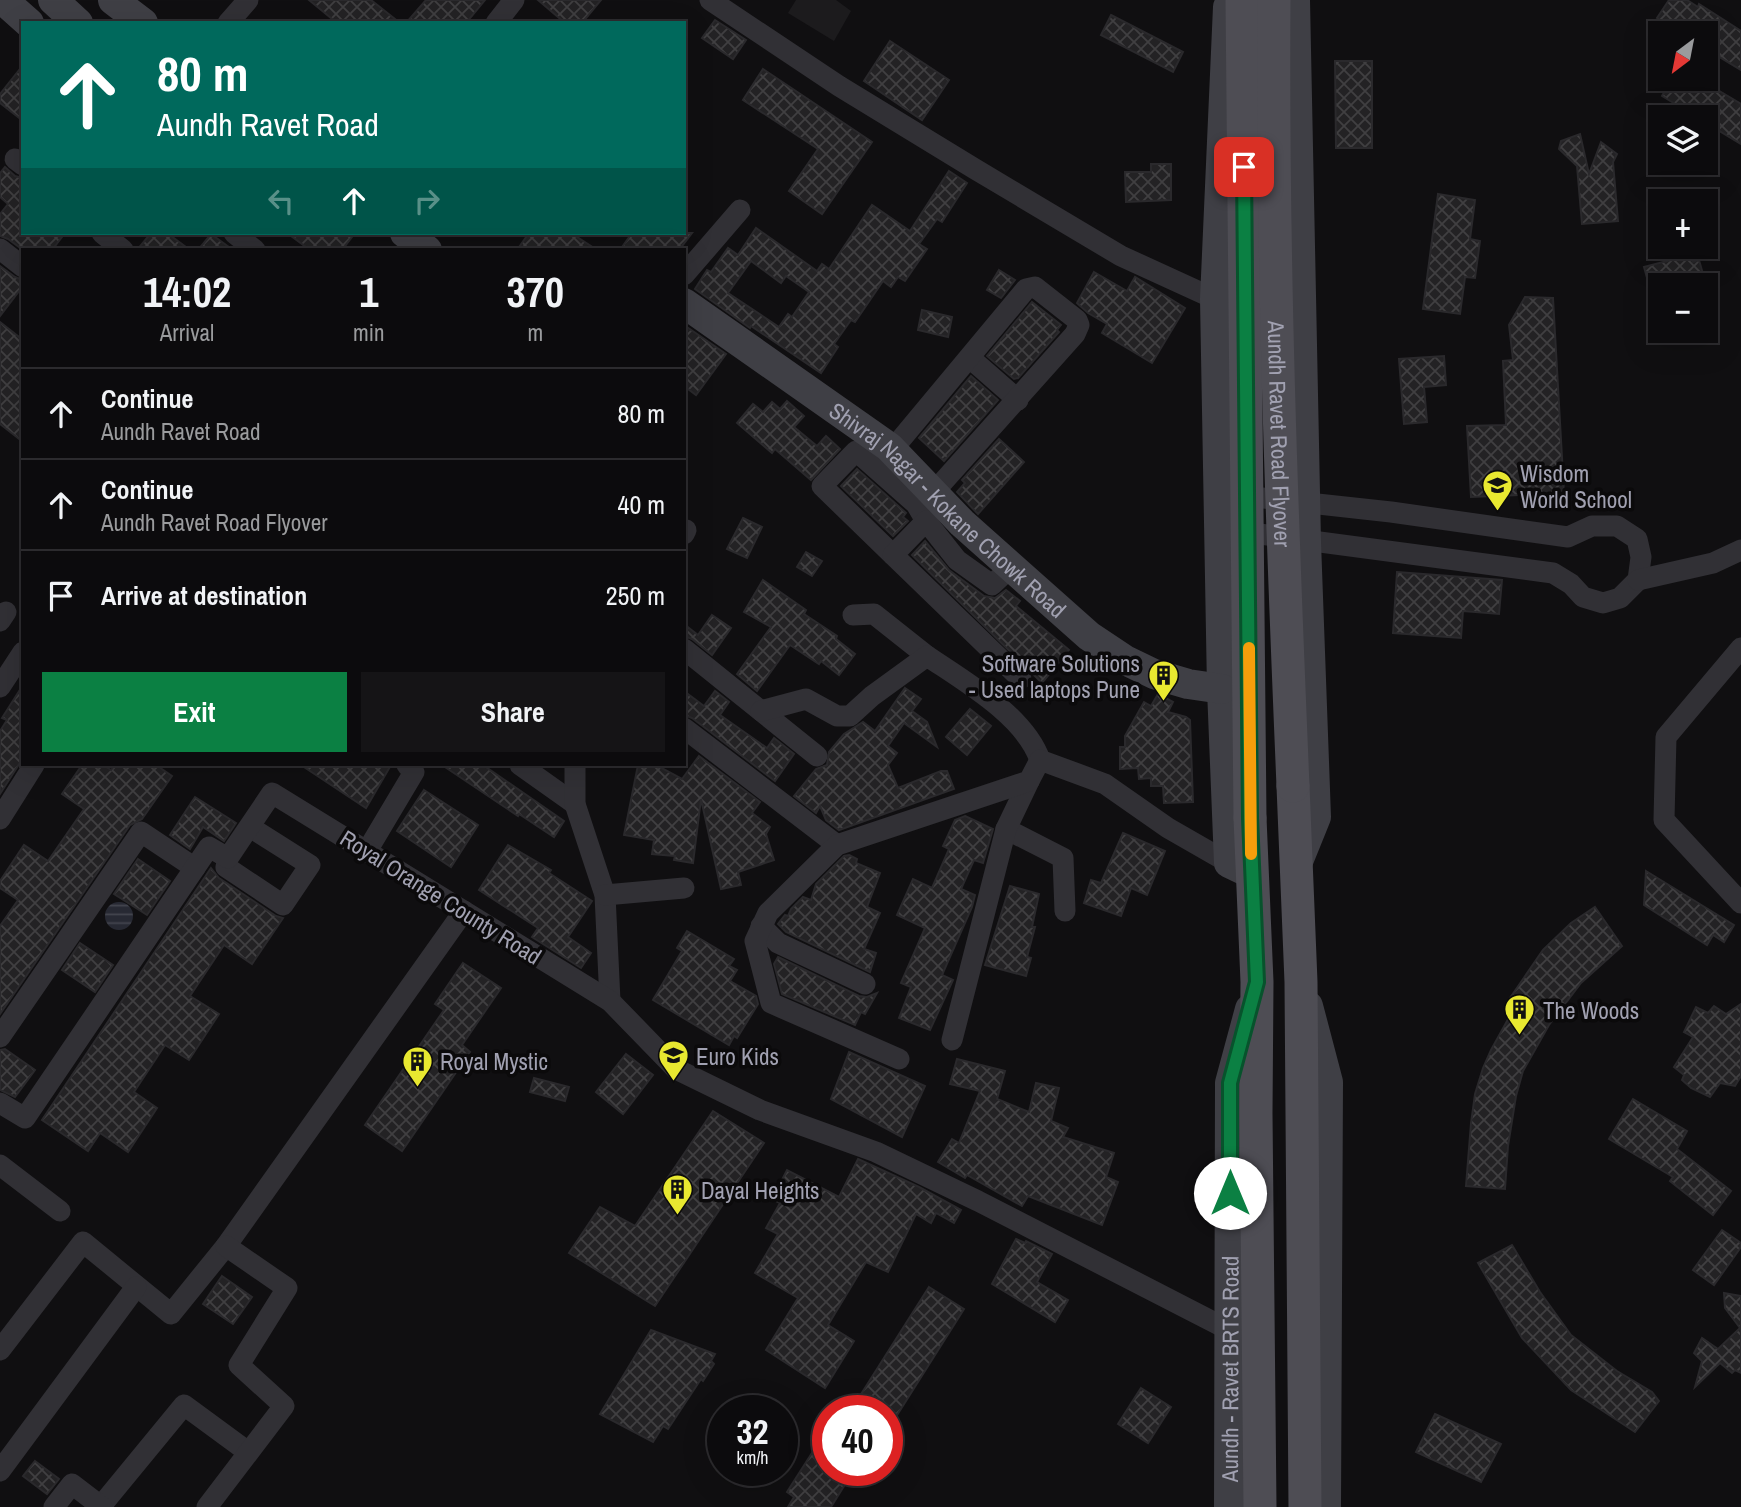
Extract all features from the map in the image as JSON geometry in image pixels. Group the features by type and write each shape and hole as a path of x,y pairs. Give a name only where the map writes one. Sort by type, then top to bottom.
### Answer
{"main road":[{"name":"Aundh Ravet Road Flyover","path":"1242,0 1250,818 1240,869 1257,982 1260,1507"},
{"name":"Aundh Ravet Road Flyover","path":"1274,0 1273,124 1281,487 1301,982 1304,1507"}],"street":[{"path":"3,0 27,21"},
{"path":"113,0 140,21"},
{"path":"230,21 248,0"},
{"path":"498,21 514,0"},
{"path":"710,0 839,86 1121,256 1215,299"},
{"path":"1229,0 1215,299 1222,689 1240,869"},
{"path":"1295,0 1306,542 1315,817 1296,867"},
{"path":"686,273 740,210"},
{"path":"104,235 121,248"},
{"path":"236,235 253,248"},
{"path":"408,235 424,248"},
{"path":"0,249 21,265"},
{"path":"892,450 1023,292 1030,287 1035,287 1077,320 1079,326 1075,334 933,493"},
{"name":"Shivraj Nagar - Kokane Chowk Road","path":"686,304 892,450 1011,567 1089,636 1125,660 1166,678 1222,689"},
{"path":"970,358 1018,400"},
{"path":"1011,567 992,585 957,560 926,522 916,505 856,451 822,486 1021,680"},
{"path":"1220,493 1568,537 1592,526 1617,526 1637,539 1642,557 1638,580"},
{"path":"892,555 926,522"},
{"path":"1221,529 1553,573 1571,584 1583,597 1603,603 1620,598 1638,580 1713,563 1741,550"},
{"path":"853,615 874,614 927,656 1001,707 1036,748 1040,760 1006,829 952,1040"},
{"path":"1741,648 1665,737 1664,820 1741,903"},
{"path":"686,651 817,756"},
{"path":"761,711 806,699 836,716 850,716 872,696 927,656"},
{"path":"0,687 20,664"},
{"path":"686,730 837,845"},
{"path":"1040,760 1105,784 1168,828 1240,869"},
{"path":"0,820 33,766"},
{"path":"367,851 414,772 408,766"},
{"path":"521,766 575,804"},
{"path":"575,766 575,804 605,895 610,1001"},
{"path":"899,1059 771,1003 755,941 761,926 768,913 837,845 1029,781"},
{"name":"Royal Orange County Road","path":"250,827 272,793 610,1001 676,1069 760,1110 876,1152 978,1201 1229,1330"},
{"path":"250,827 310,865 283,905 226,867 228,858 250,827"},
{"path":"1006,829 1063,858 1065,911"},
{"path":"0,1037 141,832 195,868"},
{"path":"0,1103 24,1118 209,848 228,858"},
{"path":"605,895 684,888"},
{"path":"0,1350 83,1242 171,1314 226,1246 464,911"},
{"path":"761,926 779,943 865,984"},
{"name":"Aundh - Ravet BRTS Road","path":"1229,1507 1230,1083 1257,982"},
{"path":"1301,982 1328,1082 1326,1507"},
{"path":"0,1165 60,1211"},
{"path":"207,1507 284,1406 239,1365 287,1288 226,1246"},
{"path":"0,1471 136,1287"},
{"path":"54,1507 72,1484 102,1507 184,1405 248,1452"}],"shaded area":[{"path":"796,0 836,0 851,11 834,41 788,13"},
{"path":"119,902 129,906 133,916 129,926 119,930 109,926 105,916 109,906"}],"building":[{"path":"309,0 371,0 397,21 335,21"},
{"path":"426,0 485,0 468,21 408,21"},
{"path":"538,0 601,0 584,21 563,21"},
{"path":"1669,0 1687,0 1698,7 1699,4 1741,31 1741,70 1718,56 1718,21 1662,21 1657,18"},
{"path":"1111,15 1183,52 1173,72 1101,35"},
{"path":"715,20 746,40 733,59 702,38"},
{"path":"890,41 949,80 922,120 864,81"},
{"path":"1335,61 1372,61 1372,148 1336,148"},
{"path":"21,68 21,119 0,103 0,94"},
{"path":"763,69 872,142 822,214 789,191 818,149 743,100"},
{"path":"1718,90 1741,104 1741,144 1718,130 1718,105 1677,105 1662,96 1665,91"},
{"path":"1580,134 1589,174 1601,142 1617,154 1613,162 1618,221 1582,224 1577,166 1559,149 1561,141"},
{"path":"1151,164 1171,164 1171,200 1126,202 1125,172 1151,172"},
{"path":"5,167 21,178 21,235 63,235 54,248 21,249 0,236 0,214 8,204 0,197 0,173"},
{"path":"949,171 967,183 942,222 937,219 919,244 927,249 905,281 898,277 891,287 883,281 855,322 851,320 834,344 838,347 821,373 695,289 707,270 711,272 728,248 738,255 756,228 817,271 822,264 829,269 872,205 910,231","holes":["751,261 781,283 786,276 809,292 792,317 788,314 779,327 728,293"]},
{"path":"1438,194 1475,200 1470,239 1480,241 1475,278 1465,277 1460,314 1423,309"},
{"path":"692,233 681,248 621,248 631,235"},
{"path":"149,235 170,235 187,248 139,248"},
{"path":"212,235 230,248 200,248"},
{"path":"290,235 353,235 344,248 307,248"},
{"path":"528,235 574,235 594,248 518,248"},
{"path":"1675,259 1692,259 1693,262 1699,260 1703,273 1648,273 1648,281 1644,267"},
{"path":"0,266 21,279 21,289 0,316"},
{"path":"999,270 1015,280 1001,298 987,290"},
{"path":"1094,272 1127,291 1135,277 1185,308 1152,363 1102,333 1107,324 1077,303"},
{"path":"1525,297 1553,298 1564,493 1471,497 1467,426 1506,425 1503,361 1513,360 1509,325"},
{"path":"1032,302 1061,325 1057,330 1059,332 1018,378 1014,379 987,356"},
{"path":"922,310 952,317 948,337 918,330"},
{"path":"0,322 21,338 21,440 0,424"},
{"path":"686,326 726,354 696,395 686,388"},
{"path":"1444,356 1446,385 1424,387 1427,422 1404,424 1399,359"},
{"path":"971,376 998,400 944,461 919,438"},
{"path":"787,401 804,416 794,427 817,446 826,436 840,449 811,480 775,449 772,453 737,423 753,404 763,412 772,402 780,409"},
{"path":"999,439 1024,462 978,514 957,492 965,483 962,480"},
{"path":"857,469 906,513 903,517 908,521 893,536 841,486"},
{"path":"743,518 762,527 747,558 727,549"},
{"path":"925,541 949,570 984,596 995,598 1006,590 1020,601 1016,606 1069,650 1042,683 912,555"},
{"path":"806,552 822,561 812,576 797,567"},
{"path":"1397,572 1502,580 1499,614 1463,611 1461,638 1393,633"},
{"path":"763,580 806,610 804,614 837,636 836,639 855,654 839,675 821,661 819,664 790,645 757,691 737,674 771,627 744,612"},
{"path":"712,615 731,628 712,655 686,637 686,626 698,635"},
{"path":"21,688 21,761 0,794 0,731 7,720 2,718"},
{"path":"905,688 921,699 912,711 927,722 937,747 904,723 888,746 897,753 888,765 898,788 947,771 954,789 839,830 826,820 820,806 816,813 794,796 816,769 827,765 829,752 844,734 863,722 875,731"},
{"path":"715,691 729,702 720,715 767,748 774,738 794,754 775,781 686,716 686,692 704,706"},
{"path":"1158,694 1173,702 1168,712 1190,720 1193,802 1164,803 1163,786 1151,786 1151,778 1139,779 1138,768 1120,769 1120,747 1125,747 1125,736 1144,702 1151,706"},
{"path":"970,709 991,726 967,755 946,737"},
{"path":"699,756 760,802 752,813 770,827 766,834 774,860 738,872 741,885 721,889 701,799 693,863 674,860 675,856 652,854 654,840 624,835 638,766 658,766 682,779"},
{"path":"81,766 105,766 111,770 114,766 157,766 172,776 142,819 130,825 0,1014 0,926 18,900 0,888 0,881 24,845 48,861 84,809 62,794"},
{"path":"303,766 390,766 366,808"},
{"path":"443,766 484,766 564,821 554,837 519,814 518,816"},
{"path":"424,790 478,825 451,867 397,831"},
{"path":"195,797 236,823 224,841 203,827 190,849 170,835"},
{"path":"965,816 993,829 983,863 974,860 961,889 975,895 942,975 953,980 930,1030 899,1018 911,987 901,983 925,928 897,915 913,879 932,888 949,849 943,846 955,820"},
{"path":"1123,833 1165,851 1147,895 1131,888 1121,916 1084,903 1091,880 1101,883"},
{"path":"508,845 551,870 549,873 592,901 568,937 591,953 581,968 532,937 538,928 479,890"},
{"path":"844,856 857,859 856,863 880,873 867,907 880,913 864,949 876,953 870,972 786,932 778,924 803,897 811,900 816,884"},
{"path":"138,859 170,881 147,915 114,894"},
{"path":"211,868 219,878 283,918 252,964 224,945 190,996 219,1014 189,1060 165,1045 134,1092 157,1108 128,1152 100,1133 88,1151 42,1120"},
{"path":"1646,871 1734,925 1724,942 1713,935 1707,945 1644,905"},
{"path":"1010,886 1039,894 1032,927 1035,927 1027,957 1031,958 1026,976 985,965"},
{"name":"The Woods","path":"1595,907 1622,946 1581,983 1549,1025 1523,1071 1508,1146 1505,1189 1466,1186 1475,1094 1491,1050 1517,1003 1510,998 1543,950 1571,923"},
{"path":"687,931 734,959 729,966 737,970 730,981 756,996 758,1004 737,1038 734,1036 729,1045 653,1000 682,951 677,948"},
{"path":"80,943 113,965 95,992 62,970"},
{"path":"778,957 859,996 867,997 877,993 865,1014 861,1012 855,1025 782,994 774,964"},
{"name":"Royal Mystic","path":"463,963 501,988 462,1045 470,1052 402,1151 365,1125 444,1010 435,1004"},
{"path":"1741,1004 1741,1076 1735,1086 1720,1083 1710,1097 1691,1088 1682,1080 1684,1075 1674,1067 1693,1037 1684,1032 1696,1007 1708,1013 1714,1006 1726,1014"},
{"path":"5,1049 35,1070 15,1097 0,1090 0,1050"},
{"path":"849,1052 925,1086 902,1137 831,1099"},
{"path":"626,1054 653,1075 623,1114 596,1092"},
{"path":"957,1059 1005,1071 997,1099 1029,1112 1036,1083 1059,1088 1051,1121 1068,1128 1063,1137 1114,1153 1106,1177 1118,1182 1102,1225 1028,1196 1022,1206 938,1162 952,1139 959,1143 980,1091 950,1084"},
{"path":"534,1078 569,1087 565,1101 530,1092"},
{"path":"1633,1099 1687,1131 1677,1149 1731,1191 1713,1215 1670,1181 1673,1177 1609,1139"},
{"name":"Dayal Heights","path":"713,1111 764,1143 655,1306 569,1253 600,1207 635,1226"},
{"path":"858,1159 961,1210 954,1223 936,1213 931,1223 916,1214 888,1272 866,1262 828,1325 854,1341 825,1388 766,1350 798,1298 755,1273 778,1234 766,1228 780,1203 772,1199 787,1170 839,1197"},
{"path":"1722,1230 1741,1243 1741,1247 1714,1285 1693,1270"},
{"path":"1016,1239 1052,1254 1037,1282 1068,1300 1055,1322 992,1284"},
{"path":"1512,1245 1540,1292 1571,1335 1617,1371 1652,1392 1659,1401 1635,1432 1571,1390 1522,1338 1478,1263"},
{"path":"222,1276 252,1297 233,1324 203,1304"},
{"path":"929,1287 964,1309 903,1406 903,1395 861,1395"},
{"path":"1724,1293 1741,1296 1741,1373 1735,1370 1732,1373 1720,1363 1695,1387 1702,1361 1694,1353 1702,1338 1718,1349 1740,1328 1725,1308"},
{"path":"651,1330 715,1354 711,1361 714,1364 703,1381 701,1379 668,1429 663,1426 653,1442 600,1414"},
{"path":"1141,1388 1171,1407 1148,1443 1118,1424"},
{"path":"1435,1414 1501,1444 1481,1482 1416,1452"},
{"path":"812,1453 812,1486 844,1486 831,1507 788,1507 794,1497 787,1492 791,1486 798,1486 798,1475"},
{"path":"35,1461 59,1479 47,1494 23,1476"}],"slow traffic":[{"path":"1249,648 1251,854"}],"place":[{"name":"Wisdom World School","path":"1497,513"},
{"name":"Software Solutions - Used laptops Pune","path":"1163,703"},
{"name":"The Woods","path":"1520,1037"},
{"name":"Euro Kids","path":"673,1083"},
{"name":"Royal Mystic","path":"417,1088"},
{"name":"Dayal Heights","path":"678,1217"}],"route":[{"path":"1230,1193 1230,1083 1257,982 1250,818 1244,167"}]}
